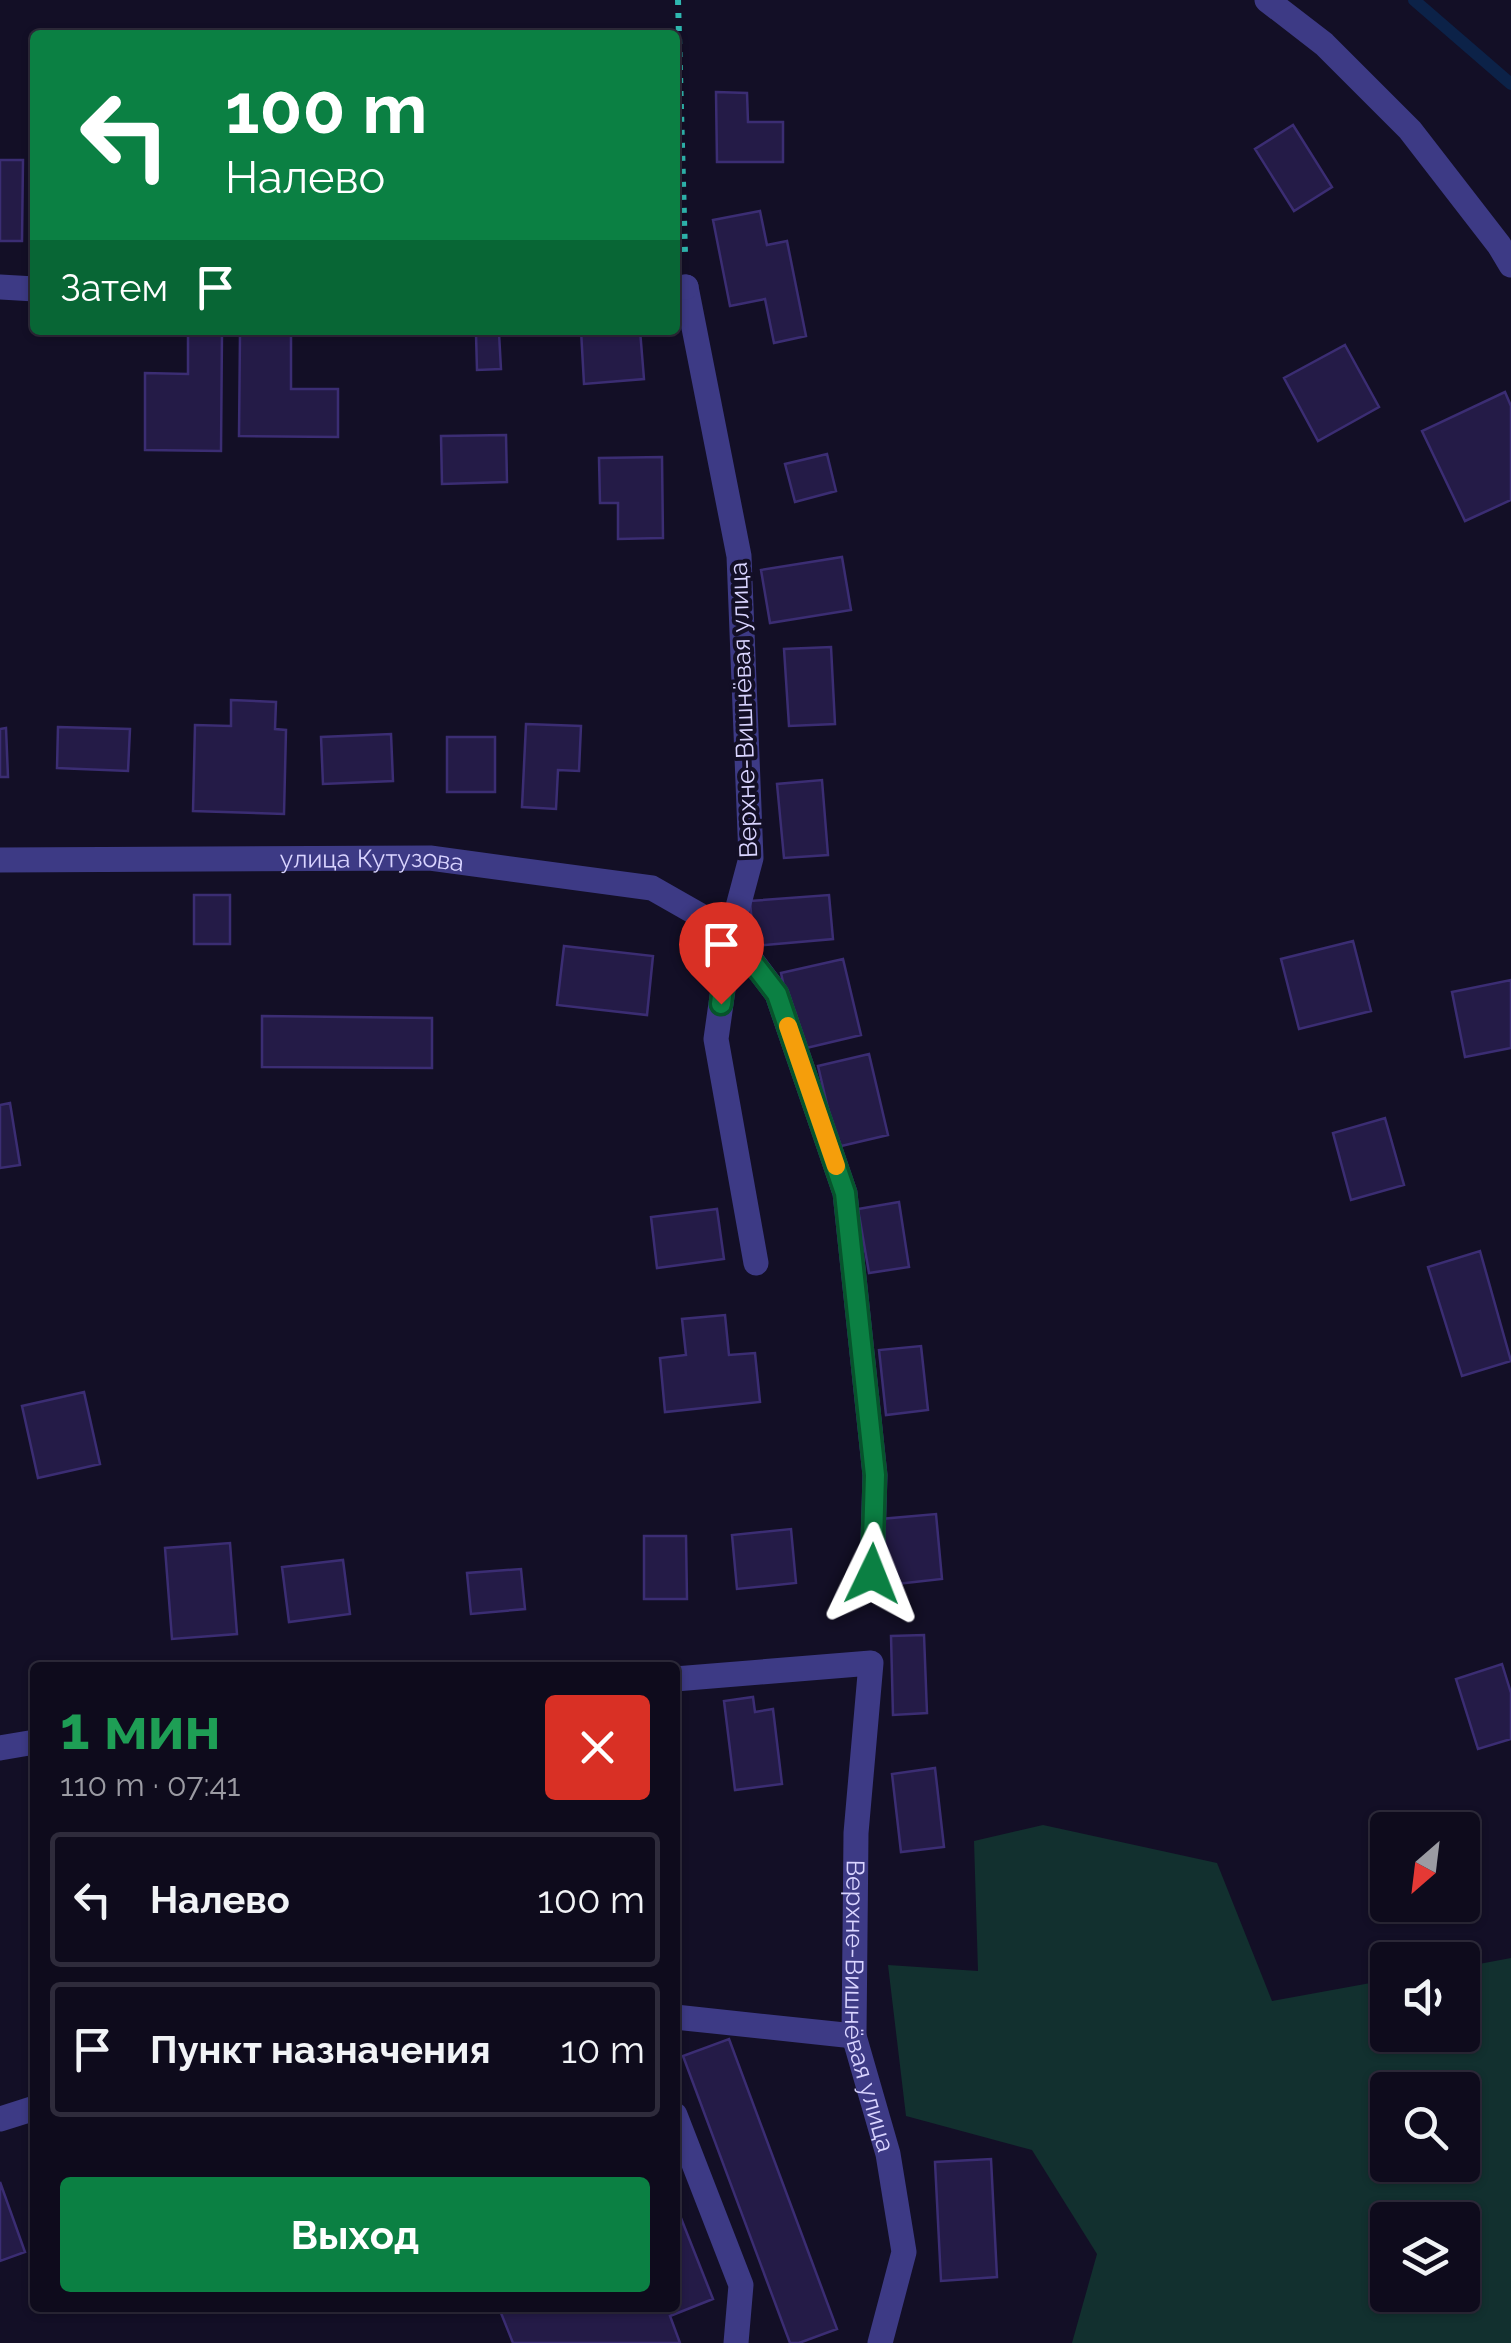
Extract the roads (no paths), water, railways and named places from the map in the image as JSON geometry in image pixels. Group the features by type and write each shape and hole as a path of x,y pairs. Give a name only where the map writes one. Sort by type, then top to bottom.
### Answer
{"street":[{"path":"1267,0 1324,44 1410,130 1500,245 1511,265"},
{"path":"0,288 30,289"},
{"name":"Верхне-Вишнёвая улица","path":"680,288 740,556 751,858 730,933 716,1039 756,1263"},
{"name":"улица Кутузова","path":"0,860 430,858 652,888 730,933"},
{"path":"730,933 777,994 845,1193 875,1475 872,1574"},
{"name":"Верхне-Вишнёвая улица","path":"680,1678 871,1663 856,1833 854,2036 888,2154 904,2252 880,2343"},
{"path":"0,1748 30,1743"},
{"path":"680,2019 854,2036"},
{"path":"0,2119 30,2110"},
{"path":"680,2128 741,2285 736,2343"}],"waterway":[{"path":"1414,0 1511,84"}]}
